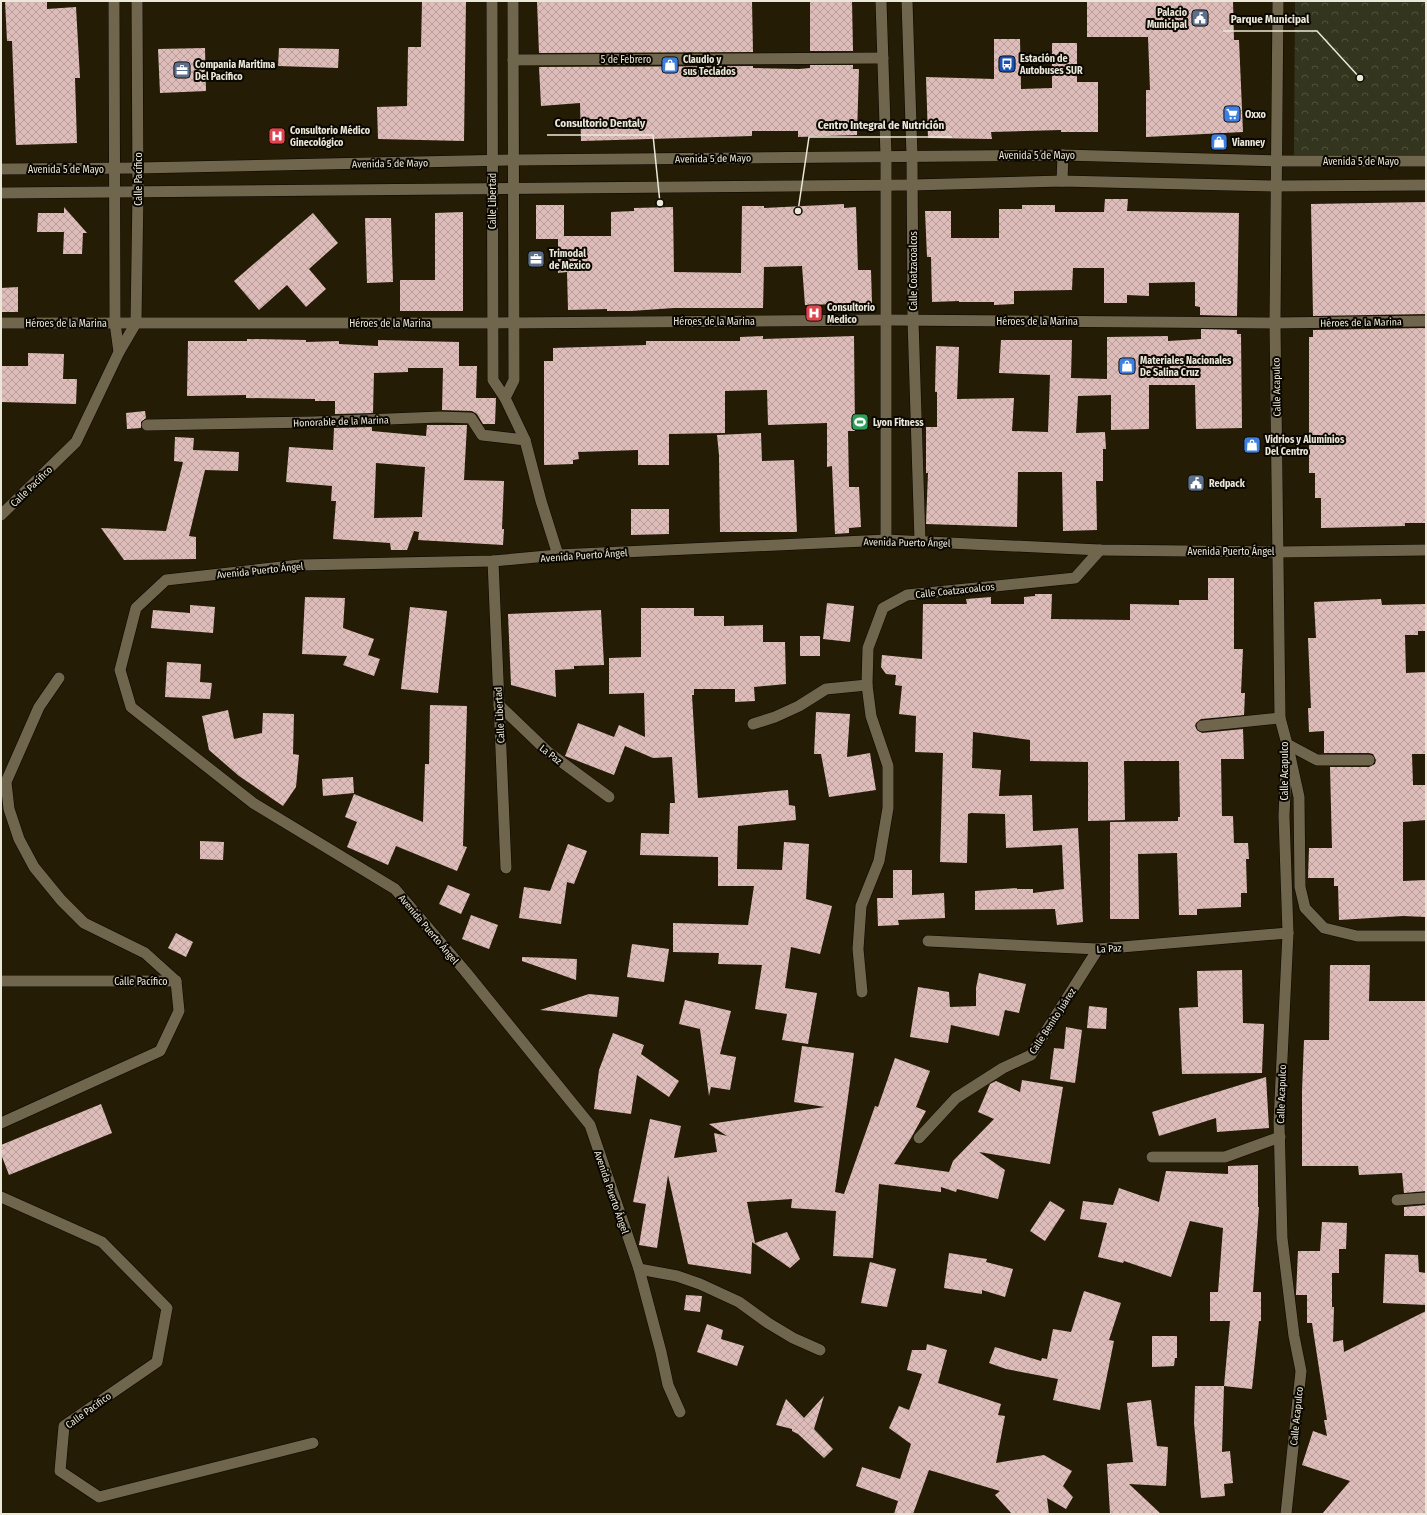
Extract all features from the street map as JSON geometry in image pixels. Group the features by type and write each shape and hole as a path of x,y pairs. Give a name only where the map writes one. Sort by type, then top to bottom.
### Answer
{"street":[{"path":"114,1 115,323 119,352"},
{"name":"Calle Pacífico","path":"1,515 76,442 119,352 136,323 138,192 137,1"},
{"name":"Calle Libertad","path":"492,1 493,380 505,398 525,440 541,501 558,555"},
{"path":"505,398 514,380 513,1"},
{"path":"881,1 886,156 886,540"},
{"name":"Calle Coatzacoalcos","path":"907,1 912,156 913,320 920,541"},
{"name":"Calle Acapulco","path":"1278,1 1275,322 1280,718 1287,744 1284,816 1288,933 1280,1137 1282,1238 1294,1336 1301,1371 1286,1514"},
{"name":"5 de Febrero","path":"513,60 883,58"},
{"path":"1062,155 1062,181"},
{"name":"Avenida 5 de Mayo","path":"1,169 138,168 514,160 1062,155 1277,161 1426,161"},
{"path":"1,193 912,185 1062,181 1277,186 1426,185"},
{"name":"Héroes de la Marina","path":"1,323 514,323 886,320 1275,322 1426,321"},
{"name":"Honorable de la Marina","path":"147,425 313,422 440,417 471,418 482,434 525,440"},
{"name":"Avenida Puerto Ángel","path":"680,1412 668,1384 639,1269 590,1126 464,971 395,890 253,802 131,707 120,670 136,608 166,580 300,565 493,561 558,555 886,540 1100,550 1278,552 1426,550"},
{"name":"Calle Coatzacoalcos","path":"862,992 858,949 861,906 879,861 888,808 888,766 871,716 867,685 868,648 883,608 907,595 1075,578 1100,550"},
{"name":"Calle Libertad","path":"493,561 506,868"},
{"path":"59,678 39,707 6,782 9,809 19,839 34,867 84,922 145,953 176,981"},
{"path":"753,724 775,718 826,689 867,685"},
{"name":"La Paz","path":"499,705 548,752 609,797"},
{"path":"1202,726 1280,718"},
{"path":"1287,744 1317,760 1369,760"},
{"path":"1287,744 1299,796 1300,887 1305,908 1324,928 1357,936 1426,936"},
{"name":"La Paz","path":"928,941 1098,949 1288,933"},
{"name":"Calle Benito Juárez","path":"919,1138 956,1098 1003,1068 1031,1055 1098,949"},
{"name":"Calle Pacífico","path":"1,981 176,981 179,1011 160,1050 1,1122"},
{"path":"1152,1157 1225,1157 1280,1137"},
{"name":"Calle Pacífico","path":"1,1197 102,1242 167,1308 157,1362 64,1426 60,1470 99,1497 313,1443"},
{"path":"1397,1200 1426,1198"},
{"path":"639,1269 677,1276 700,1284 740,1302 768,1323 793,1338 820,1350"}],"green space":[{"path":"1295,1 1426,1 1426,156 1294,156"}],"building":[{"path":"5,1 47,1 47,9 76,7 80,78 75,78 77,143 16,145 12,41 7,41"},
{"path":"422,1 466,1 464,141 378,139 377,107 407,106 408,47 421,47"},
{"path":"537,1 752,1 753,52 539,53"},
{"path":"810,1 852,1 853,51 810,51"},
{"path":"1087,1 1233,1 1234,40 1239,40 1243,132 1146,137 1146,90 1150,90 1148,37 1087,37"},
{"path":"994,39 1020,39 1021,89 1052,88 1052,43 1077,43 1077,82 1098,82 1098,132 1061,132 1061,130 991,132 992,139 928,138 926,77 994,79"},
{"name":"Compania Maritima Del Pacifico","path":"205,48 206,91 160,93 158,49"},
{"path":"279,48 339,49 338,68 278,66"},
{"path":"810,65 853,65 853,69 859,69 857,135 798,137 798,131 752,131 752,136 581,141 580,103 541,106 539,67 753,66 753,68 799,69 810,68"},
{"path":"1105,199 1128,199 1127,211 1239,213 1237,316 1200,315 1200,307 1195,306 1195,282 1149,283 1149,296 1127,295 1127,303 1104,303 1104,268 1073,268 1072,290 1014,291 1014,304 994,305 994,302 959,301 932,302 931,257 927,257 925,211 951,211 951,238 999,238 999,209 1022,209 1022,205 1055,205 1055,212 1104,212"},
{"path":"1426,202 1426,314 1313,316 1311,204"},
{"path":"844,204 844,208 856,207 858,270 871,270 872,303 805,305 802,266 764,267 763,308 674,308 631,311 607,311 607,309 568,310 567,272 558,273 558,239 536,239 536,205 564,205 564,236 611,236 611,212 634,211 634,208 673,207 674,272 741,273 742,206 764,206 764,208"},
{"path":"64,207 87,233 83,233 82,254 63,254 64,232 37,232 38,213 64,213"},
{"path":"463,212 463,311 400,311 400,280 435,280 435,213"},
{"path":"313,213 338,243 309,269 326,289 306,307 287,285 259,310 234,281"},
{"path":"365,218 391,218 393,282 367,283"},
{"path":"18,287 18,312 1,312 1,288"},
{"path":"1426,328 1426,523 1405,523 1405,526 1321,528 1321,498 1315,498 1315,473 1309,473 1309,337 1313,337 1313,330"},
{"path":"1201,329 1237,330 1237,334 1241,334 1242,428 1196,429 1195,385 1149,385 1149,429 1111,430 1111,395 1078,396 1076,433 1105,432 1106,449 1103,449 1103,481 1096,481 1097,530 1063,531 1062,472 1018,472 1017,527 926,524 928,473 926,473 926,427 937,427 937,392 935,392 936,346 959,347 957,399 1014,398 1012,431 1048,432 1050,375 999,373 1001,340 1072,340 1071,378 1107,379 1107,337 1168,336 1168,341 1201,339"},
{"path":"763,336 763,339 854,336 855,431 848,431 849,487 859,487 861,527 849,528 849,533 835,534 832,466 827,467 827,423 768,425 767,390 725,391 725,433 669,434 669,465 638,465 638,450 578,452 579,459 573,460 573,464 544,465 544,361 553,361 553,348 646,345 646,341 740,341 740,337"},
{"path":"247,339 306,340 306,342 339,341 339,344 378,346 378,340 459,342 459,366 477,366 476,398 496,398 495,424 483,424 477,414 472,411 442,410 443,368 408,368 408,372 374,373 373,413 335,414 335,401 315,401 315,399 246,398 246,395 187,396 188,341 247,341"},
{"path":"28,353 64,354 63,379 77,379 76,404 1,402 1,366 28,366"},
{"path":"145,411 146,418 141,422 141,428 127,429 126,413"},
{"path":"427,425 467,425 464,480 504,481 502,529 504,529 503,545 418,540 419,532 414,531 407,550 391,550 390,543 333,539 336,501 331,501 332,486 286,482 289,447 333,450 334,428 372,427 372,431 426,436","holes":["376,463 425,467 422,517 374,518"]},
{"path":"761,433 762,461 794,460 797,532 720,532 719,455 717,435"},
{"path":"175,437 194,438 193,450 239,452 238,471 205,470 189,536 196,537 196,559 124,560 101,528 166,531 183,462 174,461"},
{"path":"631,509 669,509 669,534 631,535"},
{"path":"1208,578 1234,578 1234,649 1243,649 1241,693 1245,693 1244,715 1201,719 1195,726 1197,730 1202,733 1243,729 1244,759 1221,759 1222,816 1233,816 1234,843 1248,843 1249,859 1246,859 1247,893 1241,893 1241,907 1197,909 1197,915 1179,915 1177,853 1138,854 1139,919 1110,919 1110,822 1178,821 1178,817 1180,817 1179,761 1124,761 1125,820 1088,821 1088,762 1030,761 1030,740 973,732 972,768 1001,770 999,796 1032,795 1033,831 1078,828 1083,922 1057,925 1055,909 975,910 975,891 1017,888 1033,889 1033,893 1064,889 1062,845 1006,848 1005,814 971,813 968,814 967,863 940,862 943,753 915,752 916,716 899,714 902,686 895,685 896,675 886,674 881,667 882,655 922,659 923,604 967,604 966,599 991,597 991,604 1024,604 1024,597 1035,596 1035,594 1052,594 1051,619 1130,620 1130,604 1179,605 1179,600 1208,600"},
{"path":"305,597 345,598 343,628 374,639 368,655 380,659 374,676 343,665 347,656 302,654"},
{"path":"1381,599 1382,605 1426,604 1426,631 1418,631 1418,635 1405,635 1406,673 1426,672 1426,754 1412,754 1413,785 1426,785 1426,820 1403,822 1403,881 1426,880 1426,917 1403,916 1339,920 1338,886 1334,886 1334,878 1308,878 1309,848 1332,848 1330,767 1369,767 1375,764 1376,760 1373,754 1369,753 1324,753 1324,731 1309,732 1308,708 1311,708 1308,638 1316,638 1314,602"},
{"path":"827,603 854,606 850,642 823,639"},
{"path":"190,605 215,607 213,633 151,628 153,610 190,613"},
{"path":"410,607 447,611 438,693 401,689"},
{"path":"641,608 694,608 694,616 724,616 724,626 763,625 763,642 785,642 786,684 754,687 755,701 735,702 735,689 694,689 694,695 692,695 698,798 788,790 789,805 795,806 796,820 738,826 737,869 782,870 784,842 809,844 806,899 832,906 820,954 791,947 785,988 817,993 808,1044 782,1040 787,1014 755,1009 762,965 718,964 719,953 673,952 673,923 748,925 754,886 718,886 718,857 640,855 641,833 669,834 670,803 675,803 672,757 653,758 625,746 614,775 565,756 578,723 614,737 619,725 645,737 644,693 609,694 609,658 641,657"},
{"path":"601,610 604,665 574,666 574,669 555,670 556,697 511,685 508,614"},
{"path":"800,636 820,636 820,656 800,656"},
{"path":"167,662 201,664 200,682 212,683 210,699 165,697"},
{"path":"430,705 467,706 463,846 467,847 457,871 396,846 388,865 347,847 357,822 345,817 354,794 423,822 425,764 429,764"},
{"path":"228,710 234,739 262,733 263,713 294,714 293,754 299,755 296,787 283,806 239,776 209,750 202,716"},
{"path":"816,712 850,714 847,757 870,753 876,790 829,797 821,754 814,754"},
{"path":"353,777 354,793 323,796 322,779"},
{"path":"200,841 224,842 223,860 200,859"},
{"path":"568,844 587,851 574,884 567,882 561,924 519,918 524,887 550,891"},
{"path":"893,870 912,870 912,895 944,893 945,918 898,920 899,925 878,926 877,898 893,898"},
{"path":"448,885 470,894 461,914 439,904"},
{"path":"471,915 498,925 489,949 462,939"},
{"path":"176,933 193,942 186,957 168,948"},
{"path":"632,944 669,949 664,982 627,977"},
{"path":"522,957 577,959 576,980 522,961"},
{"path":"1330,965 1370,965 1369,1001 1426,1001 1426,1191 1404,1193 1402,1173 1359,1175 1358,1166 1302,1166 1304,1040 1329,1040"},
{"path":"1242,970 1243,1023 1264,1024 1262,1073 1182,1074 1179,1008 1198,1007 1197,971"},
{"path":"979,973 1026,984 1019,1013 1005,1010 999,1036 951,1025 948,1043 910,1037 918,987 949,992 950,1007 976,1006 976,988"},
{"path":"589,994 619,997 617,1017 540,1010"},
{"path":"685,1000 731,1011 720,1054 736,1057 730,1090 711,1087 709,1096 700,1029 679,1024"},
{"path":"1089,1006 1107,1008 1106,1029 1087,1028"},
{"path":"1066,1027 1082,1030 1075,1083 1050,1079 1054,1048 1064,1049"},
{"path":"613,1033 644,1045 641,1054 679,1081 669,1097 637,1075 631,1114 594,1109 599,1070"},
{"path":"802,1046 854,1053 835,1192 844,1194 875,1106 878,1107 895,1058 930,1071 916,1107 926,1111 894,1164 949,1172 953,1161 994,1119 978,1112 990,1084 996,1081 1020,1092 1022,1080 1063,1087 1050,1164 979,1152 1005,1170 998,1199 957,1189 956,1192 941,1187 941,1192 879,1184 873,1258 833,1256 836,1211 791,1208 792,1199 747,1202 755,1243 787,1232 800,1259 790,1268 752,1242 751,1274 688,1264 668,1175 657,1248 639,1245 646,1204 633,1202 650,1119 681,1126 674,1158 717,1152 714,1133 727,1136 709,1124 825,1107 794,1102"},
{"path":"1266,1077 1269,1128 1217,1132 1216,1118 1159,1136 1152,1112"},
{"path":"101,1104 112,1133 9,1175 1,1154 1,1145"},
{"path":"1258,1165 1259,1207 1253,1292 1261,1292 1261,1321 1259,1321 1252,1389 1224,1386 1230,1321 1210,1321 1210,1292 1218,1292 1223,1228 1190,1221 1171,1277 1124,1261 1123,1263 1098,1257 1107,1223 1080,1219 1083,1201 1113,1205 1119,1188 1159,1202 1166,1171 1228,1174 1228,1166"},
{"path":"1050,1201 1065,1210 1045,1241 1030,1231"},
{"path":"1426,1205 1426,1216 1404,1216 1404,1207"},
{"path":"1322,1222 1347,1223 1346,1249 1339,1249 1339,1273 1332,1273 1332,1307 1334,1307 1333,1342 1343,1340 1344,1352 1426,1311 1426,1514 1322,1514 1350,1481 1302,1465 1313,1431 1327,1436 1324,1420 1327,1420 1312,1323 1307,1323 1307,1295 1296,1295 1298,1251 1320,1251"},
{"path":"949,1253 987,1259 986,1262 1013,1269 1005,1297 982,1290 982,1294 944,1288"},
{"path":"1385,1254 1418,1255 1419,1272 1426,1273 1426,1305 1383,1303"},
{"path":"870,1262 896,1269 887,1307 861,1303"},
{"path":"1084,1291 1121,1303 1109,1340 1114,1341 1100,1410 1053,1400 1058,1379 1006,1369 989,1363 995,1347 1041,1361 1042,1358 1047,1359 1053,1329 1071,1332"},
{"path":"686,1295 702,1296 700,1312 684,1310"},
{"path":"707,1324 723,1330 721,1339 744,1346 737,1366 697,1352"},
{"path":"1152,1336 1177,1336 1177,1358 1175,1358 1174,1366 1152,1367"},
{"path":"927,1344 947,1350 938,1383 1001,1404 998,1415 1005,1416 996,1463 1044,1455 1072,1471 1063,1486 1073,1497 1066,1509 1047,1498 1049,1514 1012,1514 995,1495 1000,1491 929,1470 913,1514 894,1514 898,1501 856,1486 862,1467 900,1479 911,1444 889,1428 899,1406 909,1410 922,1374 907,1370 912,1350 926,1350"},
{"path":"1195,1386 1224,1386 1222,1452 1230,1451 1233,1483 1224,1484 1225,1496 1201,1498 1194,1423"},
{"path":"824,1396 814,1429 833,1449 824,1458 798,1434 792,1431 792,1429 776,1425 786,1399 804,1418"},
{"path":"1151,1400 1157,1446 1168,1447 1166,1486 1129,1484 1161,1514 1110,1514 1107,1464 1133,1462 1127,1403"}],"place":[{"name":"Palacio Municipal","path":"1200,18"},
{"name":"Estación de Autobuses SUR","path":"1007,64"},
{"name":"Claudio y sus Teclados","path":"670,65"},
{"name":"Compania Maritima Del Pacifico","path":"182,70"},
{"name":"Parque Municipal","path":"1360,78"},
{"name":"Oxxo","path":"1232,114"},
{"name":"Consultorio Médico Ginecológico","path":"277,136"},
{"name":"Vianney","path":"1219,142"},
{"name":"Consultorio Dentaly","path":"660,203"},
{"name":"Centro Integral de Nutrición","path":"798,211"},
{"name":"Trimodal de Mexico","path":"536,259"},
{"name":"Consultorio Medico","path":"814,313"},
{"name":"Materiales Nacionales De Salina Cruz","path":"1127,366"},
{"name":"Lyon Fitness","path":"860,422"},
{"name":"Vidrios y Aluminios Del Centro","path":"1252,445"},
{"name":"Redpack","path":"1196,483"}]}
